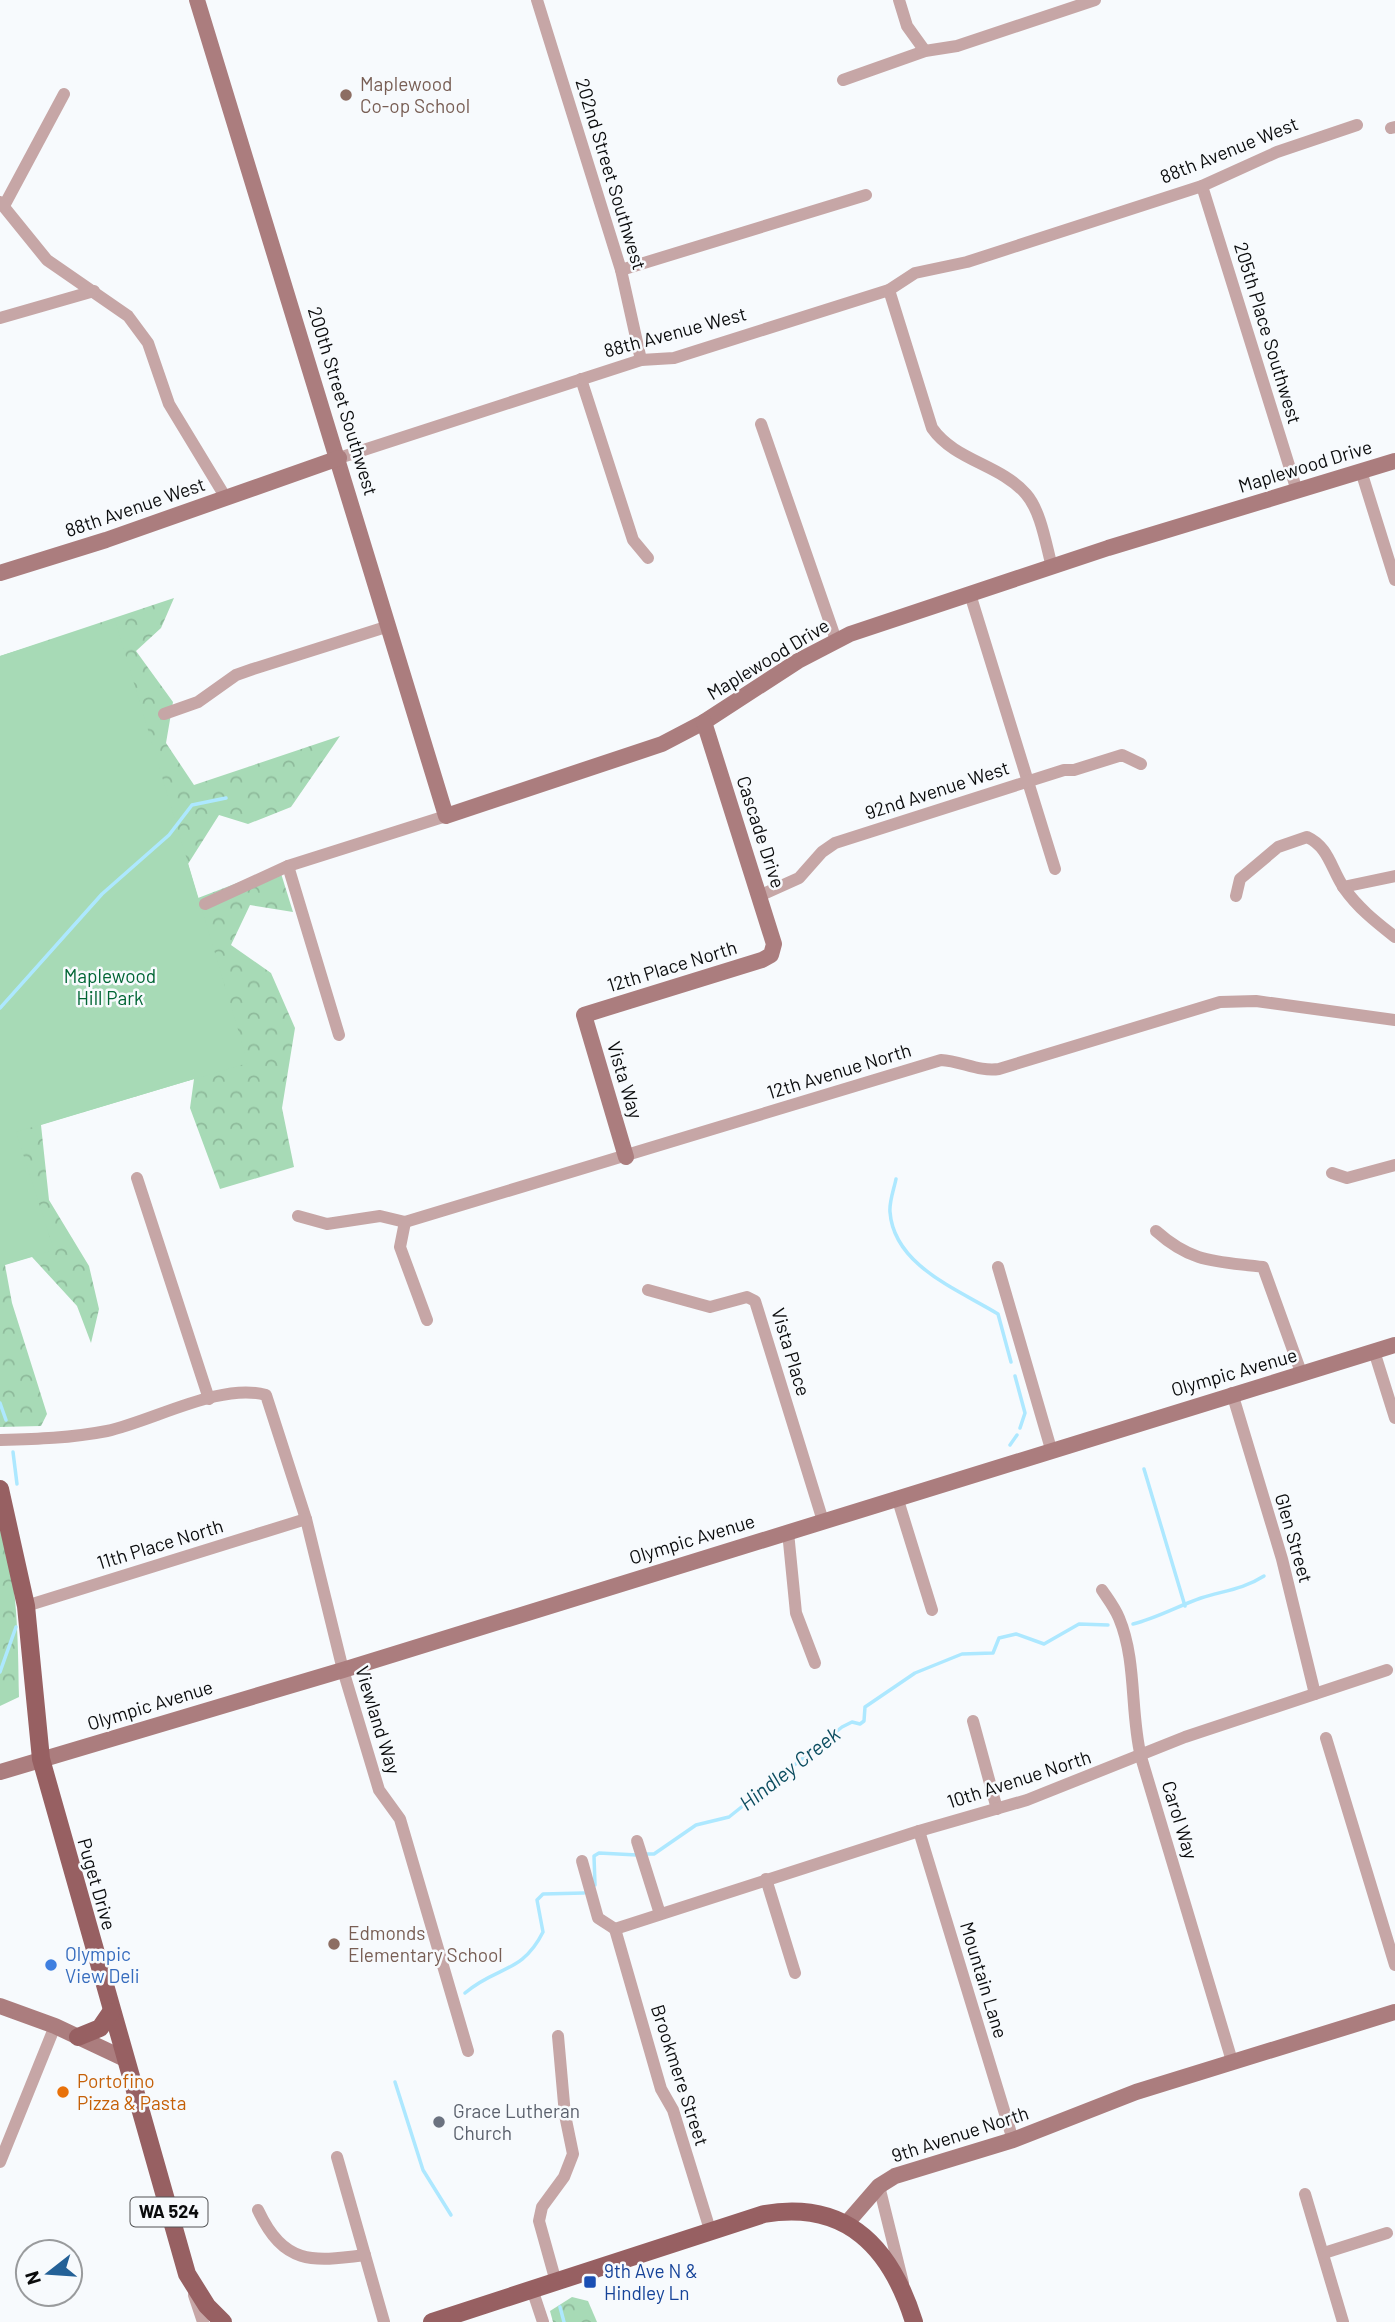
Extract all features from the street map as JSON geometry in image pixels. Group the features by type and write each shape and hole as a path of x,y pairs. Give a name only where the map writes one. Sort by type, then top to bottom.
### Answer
{"main road":[{"name":"Puget Drive","path":"0,1489 26,1606 41,1759 187,2274"},
{"path":"78,2037 100,2028 111,2012"},
{"path":"432,2322 782,2211 810,2212 858,2230 883,2256 905,2294 914,2322"},
{"name":"WA 524","path":"187,2274 207,2306 223,2322"}],"street":[{"name":"200th Street Southwest","path":"197,0 339,458 446,816"},
{"name":"202nd Street Southwest","path":"537,0 621,270 642,360"},
{"path":"899,0 906,26 925,51"},
{"path":"842,80 925,51 957,46 1095,0"},
{"path":"64,94 2,204 47,260 128,316 148,343 169,404 226,498"},
{"name":"88th Avenue West","path":"0,573 580,379 642,360 674,358 889,290 915,273 967,262 1202,186 1277,152 1356,125"},
{"name":"205th Place Southwest","path":"1202,186 1297,491"},
{"path":"621,270 866,195"},
{"path":"889,290 932,428 942,442 1015,484 1028,496 1052,567"},
{"path":"0,318 94,291"},
{"path":"580,379 633,540 648,558"},
{"path":"761,424 836,640"},
{"name":"Maplewood Drive","path":"205,904 288,866 639,753 704,722 798,661 836,640 1052,567 1395,461"},
{"path":"1361,471 1395,580"},
{"path":"971,594 1055,869"},
{"path":"164,714 198,702 236,675 253,668 389,626"},
{"name":"Cascade Drive","path":"704,722 774,944 771,955"},
{"name":"92nd Avenue West","path":"759,896 799,878 822,852 835,843 1028,781 1122,755 1141,764"},
{"path":"1236,895 1240,879 1278,847 1307,837 1321,843 1343,887 1368,916 1395,937"},
{"path":"288,866 339,1035"},
{"path":"1343,887 1395,876"},
{"name":"12th Place North","path":"584,1015 771,955"},
{"name":"12th Avenue North","path":"298,1216 327,1224 380,1216 405,1222 941,1060 955,1060 990,1070 999,1069 1220,1002 1256,1001 1395,1020"},
{"name":"Vista Way","path":"584,1015 626,1157"},
{"path":"1332,1173 1347,1178 1395,1165"},
{"path":"0,1440 60,1438 108,1430 209,1399 137,1178"},
{"path":"405,1222 400,1247 427,1320"},
{"path":"1156,1231 1175,1248 1198,1259 1264,1267 1302,1375"},
{"path":"998,1267 1051,1449"},
{"name":"Vista Place","path":"648,1290 710,1307 747,1297 755,1301 823,1521"},
{"name":"Olympic Avenue","path":"0,1772 343,1670 1051,1449 1395,1345"},
{"path":"1374,1352 1395,1418"},
{"name":"Viewland Way","path":"209,1399 251,1391 266,1395 306,1519 343,1670 379,1790 400,1819 468,2051"},
{"name":"Glen Street","path":"1232,1394 1282,1559 1315,1694"},
{"path":"897,1497 932,1610"},
{"name":"11th Place North","path":"26,1606 306,1519"},
{"path":"788,1532 796,1613 815,1663"},
{"name":"Carol Way","path":"1102,1590 1119,1619 1129,1657 1135,1730 1141,1757 1233,2061"},
{"name":"10th Avenue North","path":"615,1929 919,1831 997,1810 1141,1757 1185,1737 1387,1670"},
{"path":"973,1721 997,1810"},
{"path":"1326,1738 1395,1965"},
{"name":"Mountain Lane","path":"919,1831 1013,2140"},
{"path":"637,1841 660,1914"},
{"path":"583,1861 598,1918 615,1929"},
{"path":"766,1879 795,1973"},
{"name":"Brookmere Street","path":"615,1929 661,2090 673,2110 711,2233"},
{"path":"0,2006 55,2026 125,2059"},
{"name":"9th Avenue North","path":"846,2224 879,2186 895,2176 1013,2140 1136,2092 1395,2012"},
{"path":"0,2162 55,2026"},
{"path":"556,2282 539,2221 542,2207 565,2177 573,2154 565,2115 558,2036"},
{"path":"337,2157 384,2322"},
{"path":"879,2186 905,2294"},
{"path":"1305,2194 1343,2322"},
{"path":"258,2210 268,2231 289,2251 318,2261 365,2255"},
{"path":"1324,2253 1387,2233"},
{"name":"Puget Drive","path":"187,2274 203,2322"},
{"path":"532,2289 543,2322"}],"green space":[{"name":"Maplewood Hill Park","path":"174,598 161,628 136,651 173,702 166,743 194,785 340,736 291,807 248,824 219,815 188,864 198,898 279,867 293,912 250,905 231,945 271,973 295,1028 282,1108 294,1167 220,1189 190,1108 194,1079 41,1125 49,1200 89,1266 99,1309 91,1343 77,1306 32,1257 5,1265 12,1303 47,1414 41,1426 0,1427 0,656"},
{"name":"Maplewood Hill Park","path":"115,620 248,1063 16,1132 54,1250 0,1266 0,656"},
{"path":"0,1522 14,1587 19,1697 0,1706"},
{"path":"572,2297 588,2301 597,2322 553,2322 550,2311"}],"waterway":[{"path":"0,1008 102,894 169,835 192,805 226,798"},
{"name":"Hindley Creek","path":"896,1179 890,1212 894,1231 903,1247 931,1274 998,1314 1011,1362"},
{"name":"Hindley Creek","path":"1015,1376 1025,1413 1020,1428"},
{"path":"0,1403 6,1420"},
{"name":"Hindley Creek","path":"1010,1445 1017,1435"},
{"path":"13,1452 17,1484"},
{"path":"1144,1469 1185,1606"},
{"name":"Hindley Creek","path":"1133,1624 1201,1598 1241,1587 1264,1576"},
{"name":"Hindley Creek","path":"647,1854 654,1854 696,1825 729,1817 842,1727 852,1722 860,1724 864,1721 865,1707 915,1673 962,1654 993,1653 999,1638 1016,1634 1044,1644 1079,1624 1108,1625"},
{"path":"0,1672 16,1627"},
{"name":"Hindley Creek","path":"595,1885 594,1856 599,1853 637,1855"},
{"path":"465,1993 476,1984 517,1963 535,1946 543,1932 537,1900 543,1894 584,1893"},
{"path":"395,2082 423,2170 451,2215"},
{"name":"Hindley Creek","path":"560,2307 564,2322"}],"place":[{"name":"Maplewood Co-op School","path":"346,95"},
{"name":"Edmonds Elementary School","path":"334,1944"},
{"name":"Olympic View Deli","path":"51,1965"},
{"name":"Portofino Pizza & Pasta","path":"63,2092"},
{"name":"Grace Lutheran Church","path":"439,2122"},
{"name":"9th Ave N & Hindley Ln","path":"590,2282"}]}
